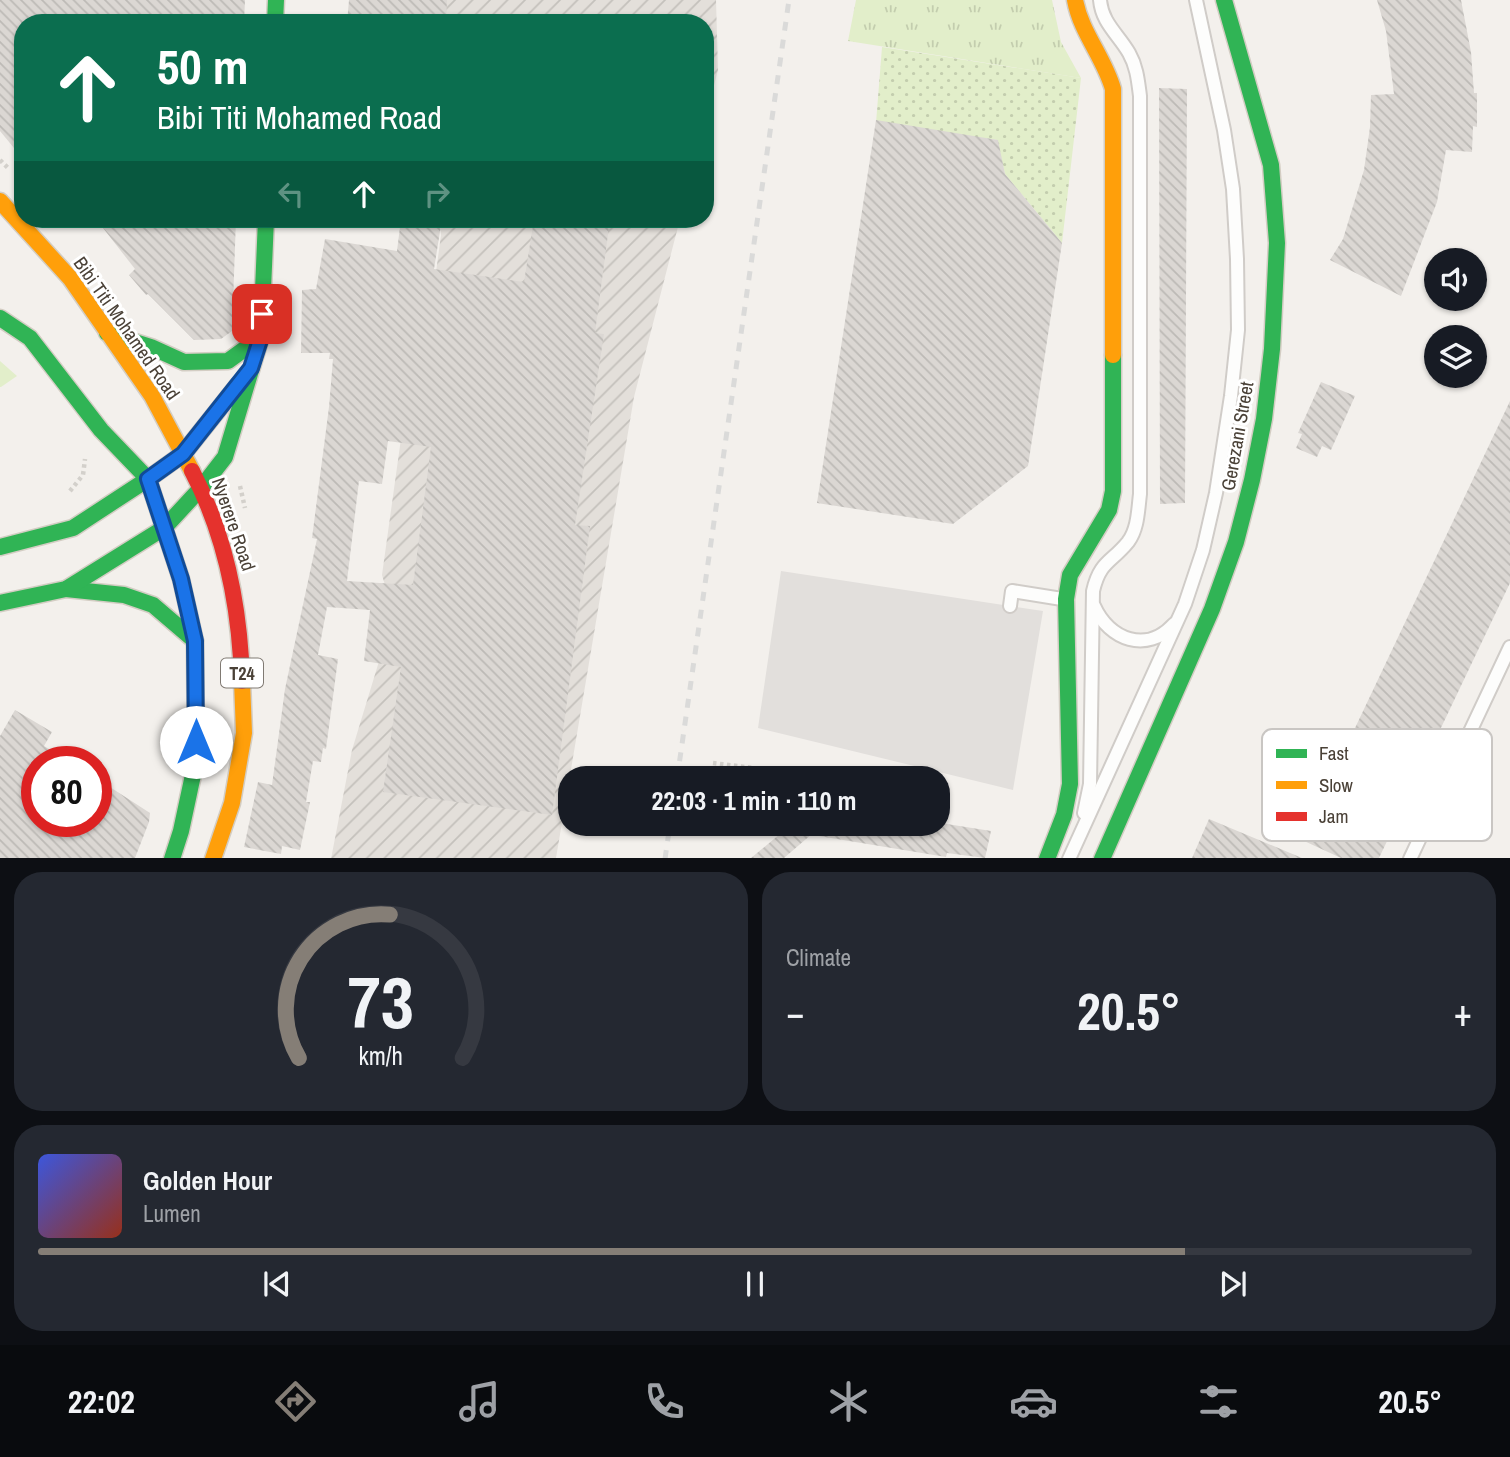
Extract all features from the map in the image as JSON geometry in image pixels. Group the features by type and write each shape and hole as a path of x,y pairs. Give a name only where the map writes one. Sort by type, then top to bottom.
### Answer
{"main road":[{"path":"1047,858 1064,815 1070,784 1066,599 1070,575 1109,510 1113,491 1113,89 1110,74 1081,23 1075,0"},
{"name":"Gerezani Street","path":"1102,858 1212,609 1236,542 1264,419 1272,349 1277,243 1271,165 1224,0"},
{"name":"Bibi Titi Mohamed Road","path":"0,201 14,216"},
{"name":"Bibi Titi Mohamed Road","path":"25,228 70,278 152,397 183,454"},
{"path":"66,589 164,528 225,457 261,337 266,228"},
{"name":"T24","path":"0,318 30,338 101,430 148,479 181,579 195,641 196,761 172,858"},
{"path":"107,333 184,362 228,361 261,337"},
{"path":"0,547 73,528 148,479 183,454 251,368"},
{"name":"Nyerere Road","path":"183,454 201,488 231,574 241,647 244,733 232,803 213,858"},
{"path":"0,603 66,589 124,595 153,605 195,641"}],"lane":[{"path":"1078,838 1090,784 1093,591 1097,576 1105,563 1128,542 1134,532 1140,495 1140,96 1138,72 1130,55 1108,26 1101,12 1100,0"},
{"path":"1069,858 1179,618 1203,550 1216,493 1231,396 1238,330 1233,189 1224,130 1196,0"},
{"path":"10,339 30,338"},
{"path":"1010,606 1012,591 1066,599"},
{"path":"1093,591 1094,606 1101,620 1112,631 1125,638 1140,641 1156,638 1169,630 1179,618"},
{"path":"1472,729 1510,648"},
{"path":"1410,858 1419,841"}],"path":[{"path":"69,492 83,475 86,452"},
{"path":"713,763 737,766"}],"shaded area":[{"path":"437,0 716,0 718,70 714,85 714,14 435,14"},
{"path":"441,228 678,228 634,397 572,766 558,766 560,836 556,858 331,858 352,750 387,635 390,602 382,575 410,374 422,376"},
{"path":"781,571 1043,611 1013,790 950,775 950,766 914,766 758,728"}],"green space":[{"path":"856,0 1052,0 1061,42 1081,78 848,41"},
{"path":"882,47 1081,78 1062,243 1005,174 997,140 876,123"},
{"path":"0,361 17,376 1,387 0,387"}],"building":[{"path":"0,0 245,0 244,14 14,14 14,148 0,131"},
{"path":"349,0 447,0 446,14 348,14"},
{"path":"1377,0 1461,0 1471,52 1474,93 1477,93 1477,127 1473,126 1472,152 1446,150 1437,202 1401,296 1330,260 1343,239 1364,170 1371,95 1394,94 1386,31"},
{"path":"1159,88 1187,89 1185,503 1160,504"},
{"path":"876,120 998,140 1005,174 1062,243 1028,466 953,524 817,503"},
{"path":"103,228 236,228 232,331 221,339 194,340 146,295 129,275 135,269"},
{"path":"400,228 441,228 434,269 524,282 533,228 609,228 595,333 604,334 575,525 590,526 552,815 383,792 401,667 364,661 370,610 327,607 318,655 338,659 326,749 323,748 321,762 313,761 306,802 310,802 300,850 282,846 281,854 244,847 258,782 272,785 285,689 317,539 312,538 333,359 329,359 330,353 301,353 302,290 316,289 325,239 397,251","holes":["388,441 431,447 413,585 347,581 359,481 382,484"]},
{"path":"1321,382 1355,396 1331,450 1322,446 1317,457 1296,448 1302,434 1298,433"},
{"path":"1510,401 1510,583 1440,729 1355,729"},
{"path":"15,710 52,732 44,746 21,746 21,837 112,837 112,788 150,813 135,858 0,858 0,736"},
{"path":"1209,819 1302,858 1192,858"},
{"path":"950,824 991,831 985,858 947,853 946,857 819,836 950,836"},
{"path":"778,836 810,836 784,858 751,858"},
{"path":"1304,841 1387,841 1379,858 1341,858"}],"railway":[{"path":"679,766 789,0"},
{"path":"665,858 668,836"}],"traffic: fast":[{"path":"275,14 276,0"},
{"path":"1102,858 1212,609 1236,542 1264,419 1272,349 1277,243 1271,165 1224,0"},
{"path":"0,603 66,589 164,528 225,457 261,337 266,228"},
{"path":"0,318 30,338 101,430 148,479 181,579 195,641 196,761 172,858"},
{"path":"107,333 151,347 184,362 228,361 261,337"},
{"path":"1047,858 1064,815 1070,784 1066,599 1070,575 1109,510 1113,491 1113,355"},
{"path":"0,547 73,528 148,479 183,454 238,385"},
{"path":"66,589 124,595 153,605 195,641"}],"traffic: slow":[{"path":"1075,0 1082,23 1113,89 1113,355"},
{"path":"0,201 14,216"},
{"path":"25,228 70,278 152,396 192,471"},
{"path":"213,858 232,803 244,733 242,681"}],"traffic: jam":[{"path":"192,471 214,521 229,573 238,627 242,681"}],"route":[{"path":"196,742 195,641 181,579 148,479 183,454 251,368 261,337 262,314"}]}
